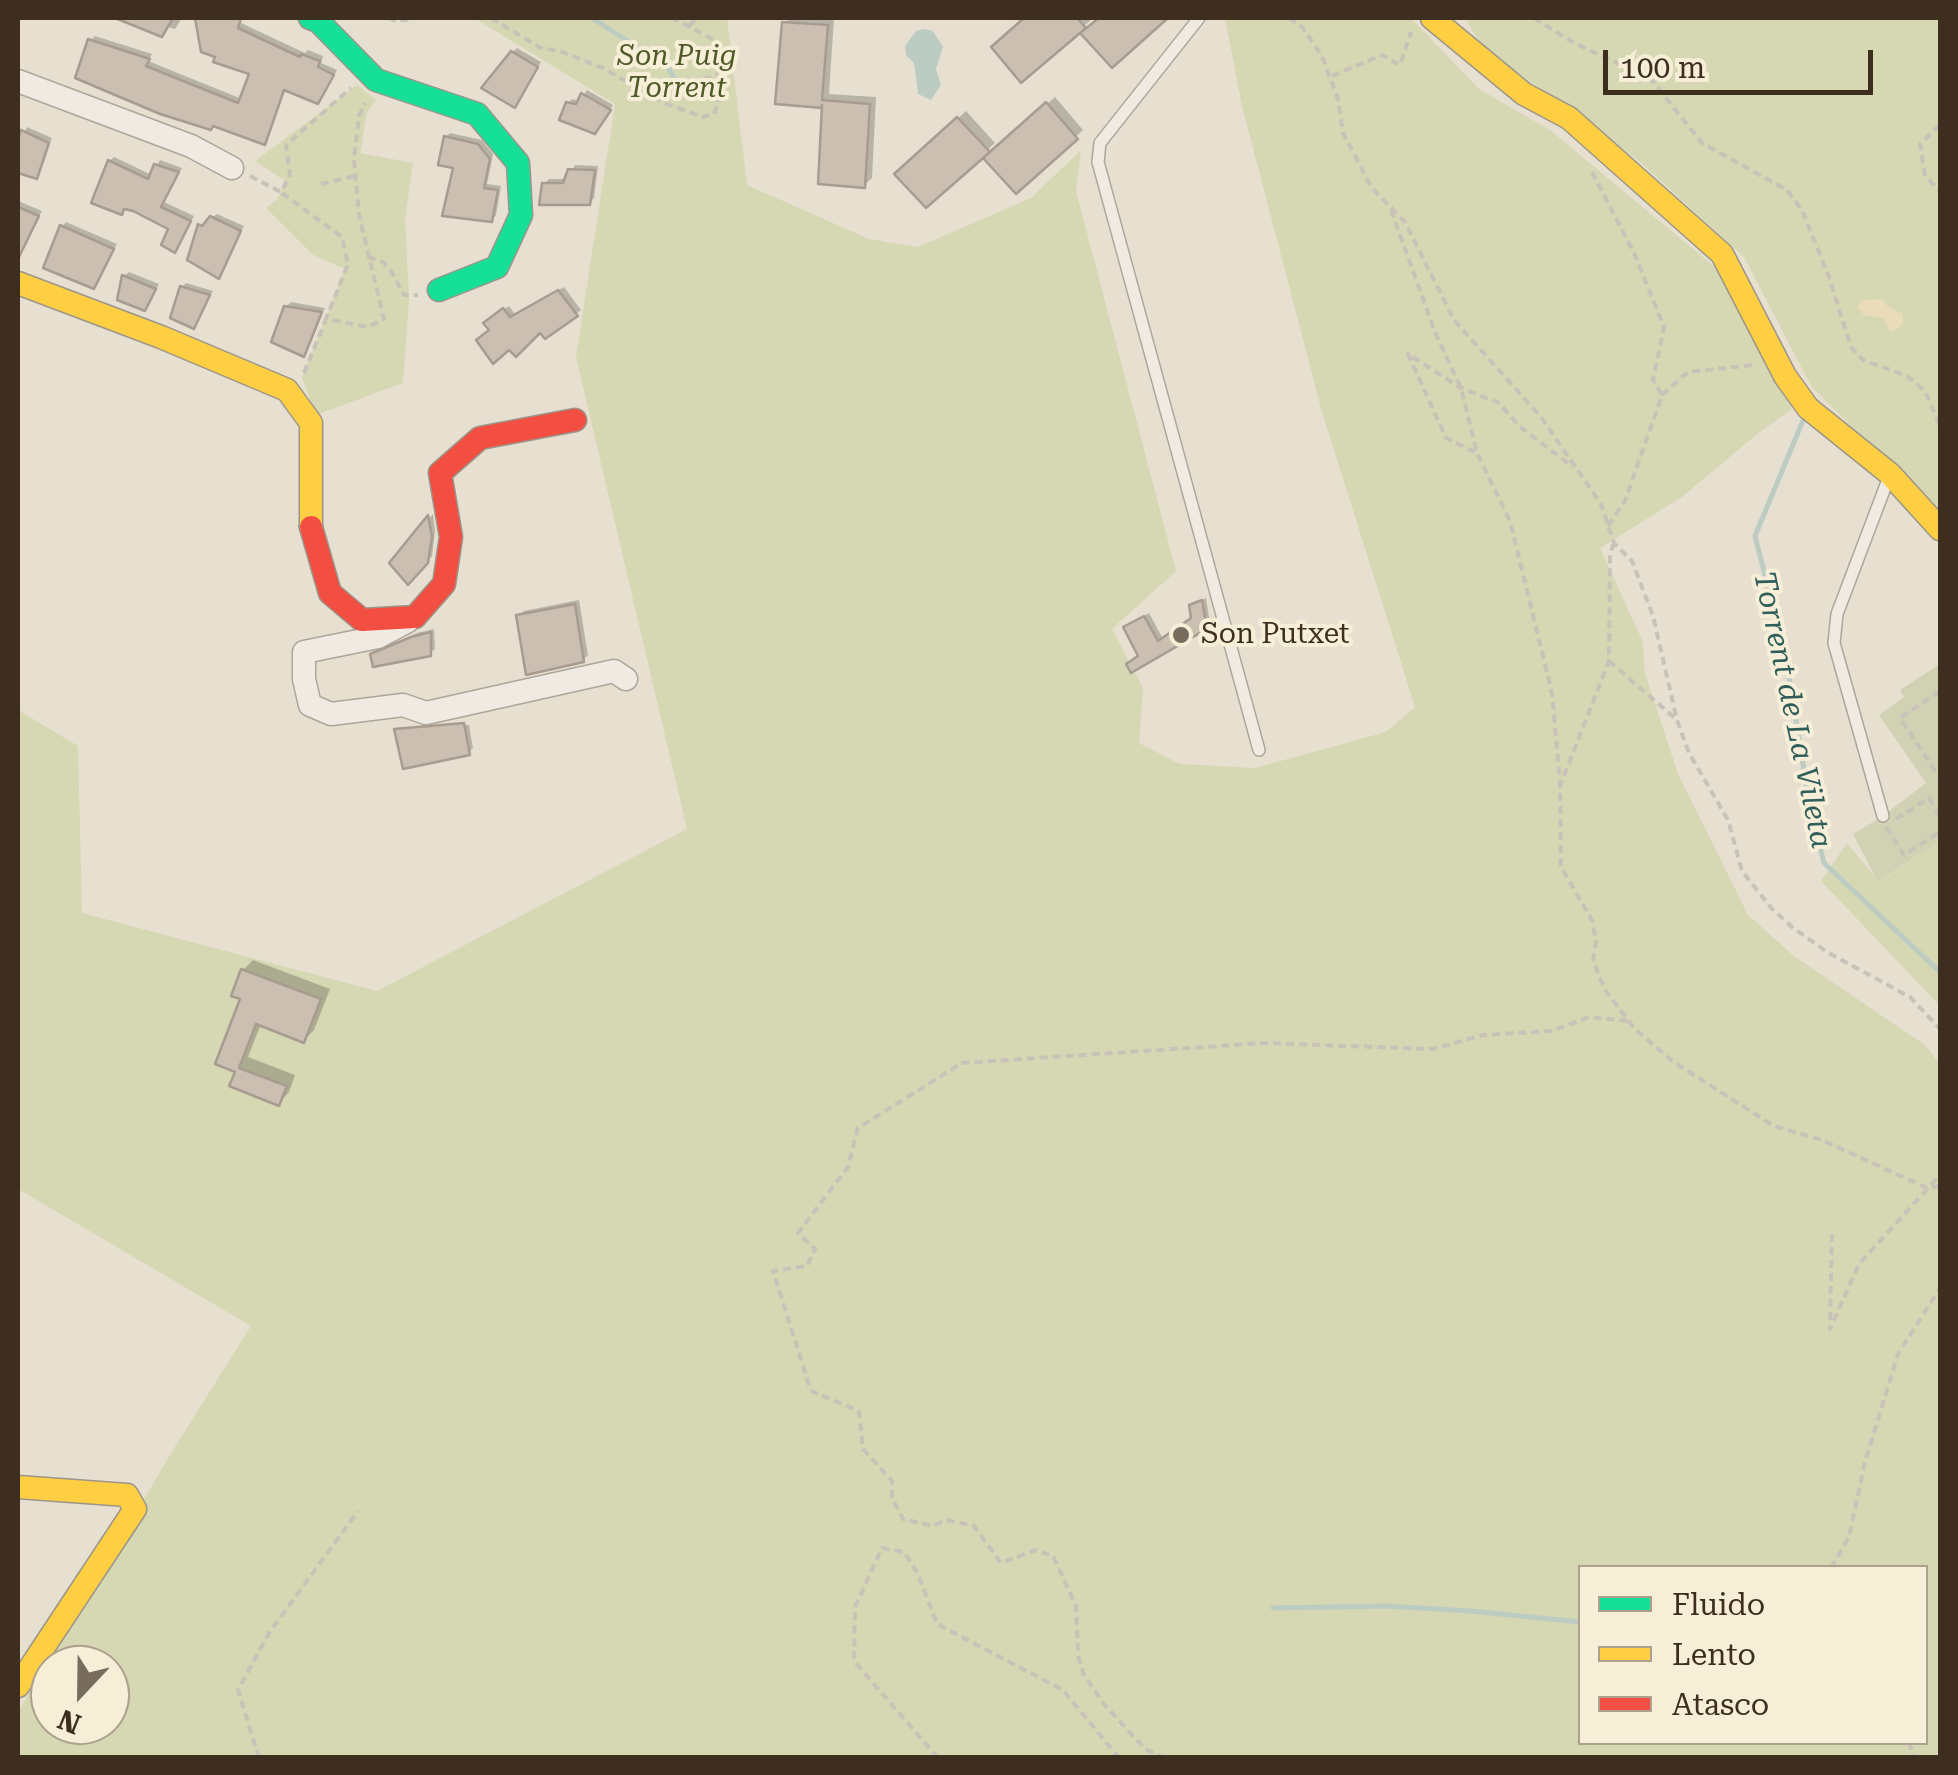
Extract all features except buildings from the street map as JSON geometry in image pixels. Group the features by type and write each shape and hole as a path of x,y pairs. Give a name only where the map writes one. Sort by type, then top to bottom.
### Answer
{"street":[{"path":"310,18 318,21 372,76 477,114 518,162 521,215 497,268 439,290"},
{"path":"1432,18 1524,94 1569,118 1722,254 1778,362 1808,408 1890,474 1940,529"},
{"path":"18,81 190,146 232,168"},
{"path":"18,282 287,390 311,422 312,534 330,592 362,620 415,617"},
{"path":"575,420 480,438 440,474 451,538 444,584 415,617 378,637 304,652 304,679 310,705 332,714 403,705 426,713 614,671 626,680"},
{"path":"18,1486 127,1495 136,1509 18,1686"}],"lane":[{"path":"1199,18 1100,144 1098,162 1259,750"},
{"path":"1883,816 1834,643 1837,614 1890,474"}],"path":[{"path":"388,18 396,22 416,18"},
{"path":"491,18 539,47 602,68 664,103 703,117 714,114 719,101 696,86 702,79 718,76 714,40 673,18"},
{"path":"690,26 698,18"},
{"path":"1289,18 1302,27 1322,56 1338,99 1344,133 1370,187 1405,222 1454,320 1541,417 1600,504 1614,544 1632,561 1653,616 1677,720 1689,752 1728,820 1742,872 1772,909 1827,952 1910,997 1940,1029"},
{"path":"1330,77 1382,55 1400,65 1416,18"},
{"path":"1534,18 1574,43 1650,78 1702,144 1787,190 1802,210 1851,347 1863,360 1907,376 1925,390 1940,426"},
{"path":"326,319 368,327 384,319 368,258 356,176 358,116 372,76"},
{"path":"281,192 290,175 286,144 372,76"},
{"path":"1940,126 1920,144 1926,176 1940,192"},
{"path":"232,168 281,192 342,237 348,264 302,378"},
{"path":"1592,171 1634,253 1664,327 1653,380 1662,395"},
{"path":"321,184 356,176"},
{"path":"1390,206 1435,332 1461,388 1477,453 1510,521 1552,693 1560,786 1561,867 1592,920 1596,941 1593,961 1605,990 1630,1021 1672,1061 1774,1126 1822,1140 1845,1154 1927,1188 1940,1186"},
{"path":"368,258 383,262 404,295 410,297"},
{"path":"1477,453 1446,438 1408,354 1461,388 1499,403 1519,426 1576,470"},
{"path":"1608,526 1624,501 1662,395 1688,372 1778,362"},
{"path":"1560,786 1609,661 1610,554 1614,544"},
{"path":"1609,661 1677,720"},
{"path":"1940,691 1900,718 1940,778"},
{"path":"1940,814 1928,798 1885,826 1904,855 1940,832"},
{"path":"1165,1758 1145,1749 1103,1704 1083,1673 1078,1655 1076,1606 1052,1556 1036,1550 1001,1563 974,1526 946,1520 933,1526 903,1520 892,1498 892,1480 863,1449 859,1411 811,1390 772,1271 808,1266 815,1249 798,1234 848,1166 858,1128 962,1063 1264,1044 1433,1049 1483,1036 1552,1032 1589,1017 1630,1021"},
{"path":"1832,1234 1830,1329 1859,1264 1940,1175"},
{"path":"1833,1565 1848,1536 1865,1462 1898,1354 1940,1288"},
{"path":"259,1758 238,1690 269,1634 358,1511"},
{"path":"938,1758 854,1661 855,1607 882,1548 904,1552 917,1572 937,1624 1064,1690 1119,1758"}],"green space":[{"name":"Son Puig Torrent","path":"474,18 727,18 747,185 869,239 918,247 1031,198 1081,150 1076,191 1176,571 1112,629 1143,688 1139,743 1180,764 1255,768 1386,732 1415,707 1322,412 1242,106 1225,18 1411,18 1479,89 1550,130 1716,268 1792,409 1682,497 1600,548 1643,642 1645,673 1678,774 1748,915 1794,956 1925,1045 1940,1064 1940,1757 18,1757 18,1712 30,1692 30,1745 130,1745 130,1645 58,1645 251,1326 18,1189 18,710 78,746 82,913 377,991 687,829 576,357 615,104"},
{"path":"1465,18 1940,18 1940,515 1811,386 1744,257 1639,161 1482,46"},
{"path":"357,85 376,100 367,112 360,153 413,163 405,219 409,298 403,383 316,415 302,378 345,269 313,255 266,208 278,199 285,181 255,161"},
{"path":"1940,664 1940,841 1878,882 1853,834 1926,783 1879,715 1904,697 1900,690"},
{"path":"1940,841 1940,1006 1821,881 1847,843 1879,882"}],"sand":[{"path":"1883,299 1887,306 1903,314 1903,323 1890,332 1883,318 1864,315 1857,307 1862,300"}],"shaded area":[{"path":"916,31 933,31 943,47 936,69 941,85 931,100 918,94 914,63 906,55 905,46"}],"waterway":[{"path":"592,18 668,67 682,92"},
{"name":"Torrent de La Vileta","path":"1804,418 1755,536 1786,658 1809,801 1824,863 1940,972"},
{"path":"1273,1608 1386,1606 1578,1622"}],"traffic: fast":[{"path":"310,18 318,21 376,80 477,114 518,163 521,215 497,267 439,290"}],"traffic: slow":[{"path":"1432,18 1524,94 1569,118 1722,254 1785,376 1808,408 1890,474 1940,529"},
{"path":"18,283 287,390 311,423 311,527"},
{"path":"18,1487 127,1495 135,1509 18,1686"}],"traffic: jam":[{"path":"311,527 330,593 362,620 415,617 444,584 451,537 440,473 480,438 575,420"}],"place":[{"name":"Son Putxet","path":"1181,635"}]}
